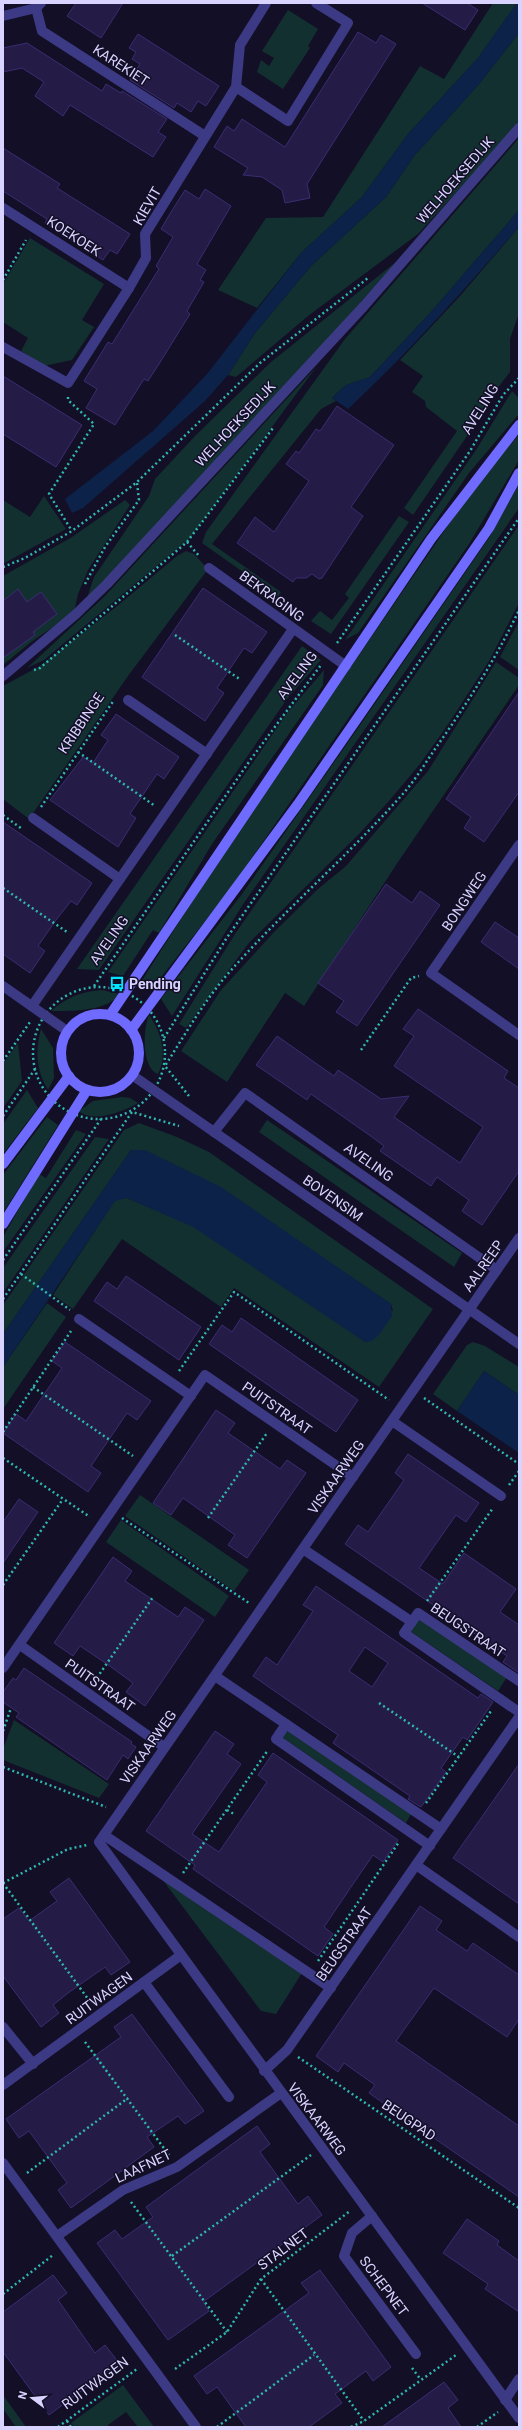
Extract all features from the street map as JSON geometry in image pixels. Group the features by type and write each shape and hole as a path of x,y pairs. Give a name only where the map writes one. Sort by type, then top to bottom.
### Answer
{"main road":[{"path":"110,1015 431,539 519,425"},
{"path":"131,1030 303,798 489,528 519,473"},
{"path":"102,1014 110,1015 122,1021 131,1030 138,1047 136,1066 132,1074 117,1088 97,1091 87,1090 69,1076 64,1068 61,1049 67,1031 72,1025 86,1016 102,1014"},
{"path":"3,1164 69,1076"},
{"path":"3,1224 87,1090"}],"street":[{"name":"KIEVIT","path":"68,383 129,288 146,258 145,234 236,87 240,45 266,3"},
{"path":"236,87 288,121 348,23 316,3"},
{"path":"3,16 38,6"},
{"name":"KAREKIET","path":"38,6 42,31 205,136"},
{"name":"WELHOEKSEDIJK","path":"3,676 76,614 107,584 364,306 519,128"},
{"name":"KOEKOEK","path":"3,208 129,288"},
{"path":"3,347 68,383"},
{"name":"BEKRAGING","path":"209,568 346,666"},
{"path":"35,1008 78,940 293,629"},
{"name":"KRIBBINGE","path":"128,700 207,754"},
{"path":"33,818 120,879"},
{"name":"BONGWEG","path":"432,973 519,845"},
{"path":"432,973 519,1035"},
{"path":"3,986 67,1031"},
{"name":"BOVENSIM","path":"132,1074 519,1344"},
{"name":"AVELING","path":"214,1132 245,1093 497,1270"},
{"name":"AALREEP","path":"469,1309 519,1238"},
{"name":"VISKAARWEG","path":"469,1309 215,1676 164,1747 102,1839 181,1955 264,2071 362,2202 519,2418"},
{"path":"79,1319 191,1396"},
{"name":"PUITSTRAAT","path":"3,1668 205,1376 353,1477"},
{"path":"392,1421 501,1496"},
{"path":"303,1549 412,1622"},
{"name":"BEUGSTRAAT","path":"519,1681 418,1613 404,1633 519,1712"},
{"name":"PUITSTRAAT","path":"20,1645 164,1747"},
{"path":"215,1676 441,1829"},
{"name":"BEUGSTRAAT","path":"264,2071 287,2050 519,1717"},
{"path":"286,1724 276,1739 430,1846"},
{"path":"102,1839 176,1884 331,1988"},
{"path":"416,1865 519,1937"},
{"name":"RUITWAGEN","path":"3,2086 181,1955"},
{"path":"144,1982 229,2097"},
{"path":"3,2026 33,2064"},
{"name":"LAAFNET","path":"57,2236 123,2190 177,2167 233,2125 280,2093"},
{"name":"RUITWAGEN","path":"3,2163 196,2427"},
{"name":"SCHEPNET","path":"372,2216 352,2233 344,2256 416,2354"},
{"path":"507,2402 519,2379"}],"path":[{"path":"3,280 33,227"},
{"name":"WELHOEKSEDIJK","path":"3,567 25,558 72,531 136,482 260,363 369,277"},
{"name":"AVELING","path":"94,986 251,759 329,654 470,452 503,395 519,378"},
{"path":"68,383 68,400 94,424 49,494 72,531"},
{"path":"82,589 105,547 139,500 136,482"},
{"path":"164,1038 226,939 519,518"},
{"path":"187,542 209,568"},
{"path":"165,1066 225,978 267,932 330,872 403,795 464,709 503,644 519,610"},
{"path":"175,635 252,688"},
{"name":"KRIBBINGE","path":"3,815 24,830 119,693 128,700"},
{"path":"78,752 165,813"},
{"path":"3,888 78,940"},
{"path":"360,1050 411,978 432,973"},
{"path":"3,1061 35,1008"},
{"path":"3,1116 35,1069"},
{"path":"3,1299 132,1112 172,1125 186,1127"},
{"path":"3,1260 101,1120"},
{"path":"3,1432 79,1319 65,1305 21,1274"},
{"path":"171,1383 234,1292 401,1408"},
{"path":"34,1387 145,1464"},
{"path":"413,1391 519,1464"},
{"path":"208,1518 274,1423"},
{"path":"3,1458 102,1525"},
{"path":"418,1613 519,1471"},
{"path":"3,1585 63,1499"},
{"path":"112,1511 260,1610"},
{"path":"87,1692 153,1597"},
{"path":"379,1703 459,1757"},
{"path":"3,1731 11,1708"},
{"path":"176,1884 276,1739"},
{"path":"3,1767 120,1812"},
{"path":"227,1810 234,1814"},
{"path":"100,2015 3,1883 68,1849 102,1839"},
{"path":"77,2031 128,2098 177,2167"},
{"name":"BEUGPAD","path":"287,2050 519,2208"},
{"path":"16,2180 128,2098"},
{"path":"172,2256 321,2148"},
{"path":"123,2190 227,2332"},
{"name":"STALNET","path":"175,2369 227,2332 260,2279 362,2202"},
{"path":"3,2294 64,2247"},
{"path":"260,2279 314,2355 364,2421"},
{"path":"351,2427 364,2421 468,2347"},
{"path":"217,2427 314,2355"},
{"name":"RUITWAGEN","path":"58,2427 148,2361"},
{"path":"478,2427 507,2402"},
{"path":"67,2421 72,2427"}],"green space":[{"path":"493,3 517,3 478,58 408,134 362,197 301,253 257,308 218,290 266,218 323,217 420,66 444,79"},
{"path":"288,10 318,29 308,46 310,48 283,89 257,72 261,60 269,66 274,58 262,51"},
{"path":"519,33 519,124 418,234 308,316 236,377 228,375 255,333 311,266 386,197 414,156 479,84"},
{"path":"519,138 519,210 431,312 370,377 346,385 332,398 336,401 321,409 212,544 281,592 278,597 202,543 206,532 345,339"},
{"path":"519,227 519,313 510,339 510,372 487,402 465,439 413,515 404,508 457,431 426,407 425,401 412,392 423,376 400,360 460,296"},
{"path":"30,238 104,284 82,320 94,327 72,360 44,366 21,351 28,338 3,322 3,284"},
{"path":"397,261 314,355 86,601 94,577 149,496 155,479 196,435 271,362"},
{"path":"317,366 190,538 44,660 27,668 104,597"},
{"path":"512,391 519,398 519,414 469,473 358,633 345,640 476,450"},
{"path":"519,435 519,460 469,544 233,885 152,989 141,982 223,853 482,476"},
{"path":"519,484 519,508 244,903 172,1016 161,999 242,894 356,731 489,538"},
{"path":"44,496 66,529 3,564 3,500 30,517"},
{"path":"125,500 130,505 88,570 78,594 75,608 68,617 31,642 3,665 3,576 72,537"},
{"path":"399,516 409,522 331,634 311,621 320,611 332,620 349,598 345,594"},
{"path":"519,525 519,603 489,661 449,723 420,764 360,833 248,944 186,1028 179,1024 235,934"},
{"path":"186,551 194,554 208,569 128,676 29,819 3,799 3,686 40,666 116,607 177,556"},
{"path":"519,621 519,670 500,657"},
{"path":"302,646 321,660 287,699 99,970 77,969"},
{"path":"496,662 519,678 519,685 398,862 304,1006 285,993 227,1082 181,1051 221,990 274,932 318,889 346,866 428,771"},
{"path":"324,670 323,685 212,844 159,933 153,930 123,976 108,972 288,712"},
{"path":"102,990 119,994 114,1000 97,1007 78,1010 51,1011 62,1002 74,996"},
{"path":"149,1015 157,1028 162,1044 163,1052 161,1067 158,1074 152,1070 146,1056 145,1029"},
{"path":"41,1029 53,1048 54,1078 48,1090 41,1075 37,1053"},
{"path":"18,1043 22,1081 3,1108 3,1064"},
{"path":"27,1090 38,1108 3,1154 3,1124"},
{"path":"122,1097 130,1098 138,1103 108,1115 92,1116 85,1115 79,1111 93,1101"},
{"path":"47,1117 58,1125 3,1213 3,1175"},
{"path":"267,1120 462,1253 454,1267 259,1132"},
{"path":"139,1123 177,1137 209,1152 433,1309 379,1387 234,1288 221,1307 122,1239 73,1309 53,1295 115,1200 127,1198 393,1311 391,1304 270,1222 131,1150 3,1334 3,1305 124,1130"},
{"path":"76,1130 86,1134 3,1252 3,1237 39,1174 46,1178"},
{"path":"95,1137 109,1139 3,1293 3,1268"},
{"path":"47,1303 66,1317 3,1409 3,1367"},
{"path":"473,1342 485,1346 519,1367 519,1395 484,1371 457,1411 433,1394 467,1345"},
{"path":"140,1495 249,1570 234,1591 125,1516"},
{"path":"121,1520 229,1596 215,1617 106,1542"},
{"path":"419,1617 507,1677 498,1691 410,1631"},
{"path":"14,1720 109,1784 99,1798 3,1760 3,1749"},
{"path":"288,1729 411,1814 406,1823 282,1737"},
{"path":"159,1875 302,1973 276,2014 261,2011"},
{"path":"123,2385 154,2427 138,2427 126,2412 108,2425 109,2427 74,2427 71,2423"},
{"path":"3,2395 26,2427 16,2427 3,2409"}],"water":[{"path":"517,3 519,3 519,33 479,84 414,156 386,197 311,266 255,333 228,375 205,401 83,508 72,513 65,499 153,431 207,374 301,253 362,197 408,134 478,58"},
{"path":"519,210 519,227 457,297 393,365 348,409 332,398 346,385 370,377 431,312"},
{"path":"131,1150 145,1150 221,1187 391,1304 392,1316 384,1328 373,1340 365,1342 193,1227 127,1198 115,1201 3,1367 3,1334"},
{"path":"484,1371 519,1395 519,1453 457,1411"}],"building":[{"path":"76,3 123,3 101,38 67,16"},
{"path":"422,3 467,3 478,10 465,30"},
{"path":"358,32 376,43 381,35 396,44 307,184 310,198 285,203 282,190 262,177 243,175 248,168 214,147 227,126 234,131 242,119 285,147"},
{"path":"138,34 219,86 206,106 198,101 191,112 177,103 174,108 130,80 140,64 132,59 136,52 129,48"},
{"path":"27,43 102,91 106,84 121,93 122,91 167,119 158,132 166,137 153,157 70,105 63,116 35,96 44,82 22,68 3,72 3,48"},
{"path":"3,148 60,184 57,188 130,234 117,254 110,250 103,260 45,223 47,219 3,191"},
{"path":"205,189 231,206 197,264 206,270 200,280 204,282 187,311 190,314 159,364 148,381 144,379 115,425 86,408 97,389 84,381 108,342 112,344 159,269 156,266 173,237 161,229 171,212 185,190 199,199"},
{"path":"3,376 82,425 56,467 3,434"},
{"path":"337,406 394,445 351,507 363,516 322,578 319,579 312,574 306,578 296,578 293,582 237,543 255,517 274,532 309,481 286,464 296,451 299,453 316,429 320,431"},
{"path":"203,588 267,632 252,653 244,648 217,688 224,693 205,721 142,677"},
{"path":"18,589 27,602 41,592 57,614 33,632 35,635 3,658 3,601"},
{"path":"519,692 519,792 484,842 464,828 471,817 446,799"},
{"path":"116,714 179,757 164,779 157,774 130,814 136,818 118,847 50,800 83,757 93,763 108,740 101,735"},
{"path":"3,822 92,883 77,905 71,901 38,946 45,951 30,973 3,954"},
{"path":"386,884 412,903 420,891 440,905 357,1026 336,1012 344,1001 318,983"},
{"path":"495,922 519,938 519,969 481,942"},
{"path":"418,1009 508,1071 504,1078 519,1088 519,1171 482,1225 462,1211 469,1200 437,1177 431,1186 380,1151 384,1146 311,1094 307,1100 256,1065 277,1036 334,1076 338,1070 381,1099 409,1096 394,1117 460,1163 483,1127 394,1066 414,1036 403,1029"},
{"path":"126,1276 201,1327 179,1360 94,1301 107,1282 117,1289"},
{"path":"241,1318 358,1400 336,1432 209,1344 222,1325 232,1332"},
{"path":"65,1342 151,1401 137,1420 127,1413 91,1466 101,1473 88,1492 3,1433 16,1414 26,1421 62,1368 52,1361"},
{"path":"216,1410 235,1423 228,1433 280,1469 287,1460 306,1473 247,1558 228,1545 235,1535 183,1498 171,1515 153,1503"},
{"path":"408,1454 479,1503 466,1522 456,1515 419,1568 443,1584 464,1553 516,1589 500,1612 519,1625 519,1673 503,1662 507,1656 345,1544 358,1525 368,1532 404,1480 395,1473"},
{"path":"19,1499 38,1512 3,1563 3,1522"},
{"path":"113,1557 132,1571 125,1581 178,1617 185,1607 204,1620 145,1706 126,1692 133,1683 107,1664 80,1646 73,1656 54,1643"},
{"path":"316,1586 478,1698 481,1694 493,1702 467,1740 463,1737 441,1768 446,1772 421,1807 408,1799 410,1796 333,1743 338,1735 253,1676 266,1657 277,1665 313,1611 303,1605","holes":["365,1647 388,1663 372,1687 349,1671"]},
{"path":"24,1668 132,1742 131,1744 136,1747 128,1759 123,1755 107,1780 16,1717 19,1713 3,1702 3,1692 13,1678 16,1680"},
{"path":"215,1731 234,1744 227,1754 241,1764 192,1834 219,1852 267,1782 258,1775 273,1753 398,1840 383,1862 373,1855 353,1884 324,1927 333,1934 318,1956 193,1869 195,1865 146,1831"},
{"path":"519,1764 519,1904 453,1858"},
{"path":"69,1878 130,1962 111,1975 105,1967 68,1993 53,2005 59,2013 41,2027 3,1976 3,1919 19,1908 29,1921 57,1901 50,1892"},
{"path":"420,1906 442,1921 436,1930 467,1951 473,1943 519,1975 519,2019 507,2037 434,1988 396,2041 519,2126 519,2197 369,2093 375,2085 344,2063 338,2072 316,2056"},
{"path":"132,2014 204,2111 185,2124 178,2116 147,2137 154,2147 71,2208 58,2190 67,2183 29,2131 19,2138 6,2119 121,2037 114,2027"},
{"path":"257,2126 270,2144 260,2152 298,2204 308,2196 322,2215 203,2302 209,2311 168,2340 97,2243 115,2230 122,2239 153,2217 146,2207"},
{"path":"467,2219 499,2241 497,2245 519,2261 519,2312 485,2289 488,2284 443,2253"},
{"path":"320,2270 391,2367 373,2381 366,2371 335,2394 342,2403 309,2427 246,2427 217,2387 207,2394 194,2376 309,2293 301,2283"},
{"path":"53,2275 67,2293 58,2300 95,2353 105,2345 119,2363 49,2415 3,2352 3,2312"},
{"path":"444,2382 458,2400 448,2408 461,2427 382,2427"}],"place":[{"name":"Pending","path":"117,984"}]}
